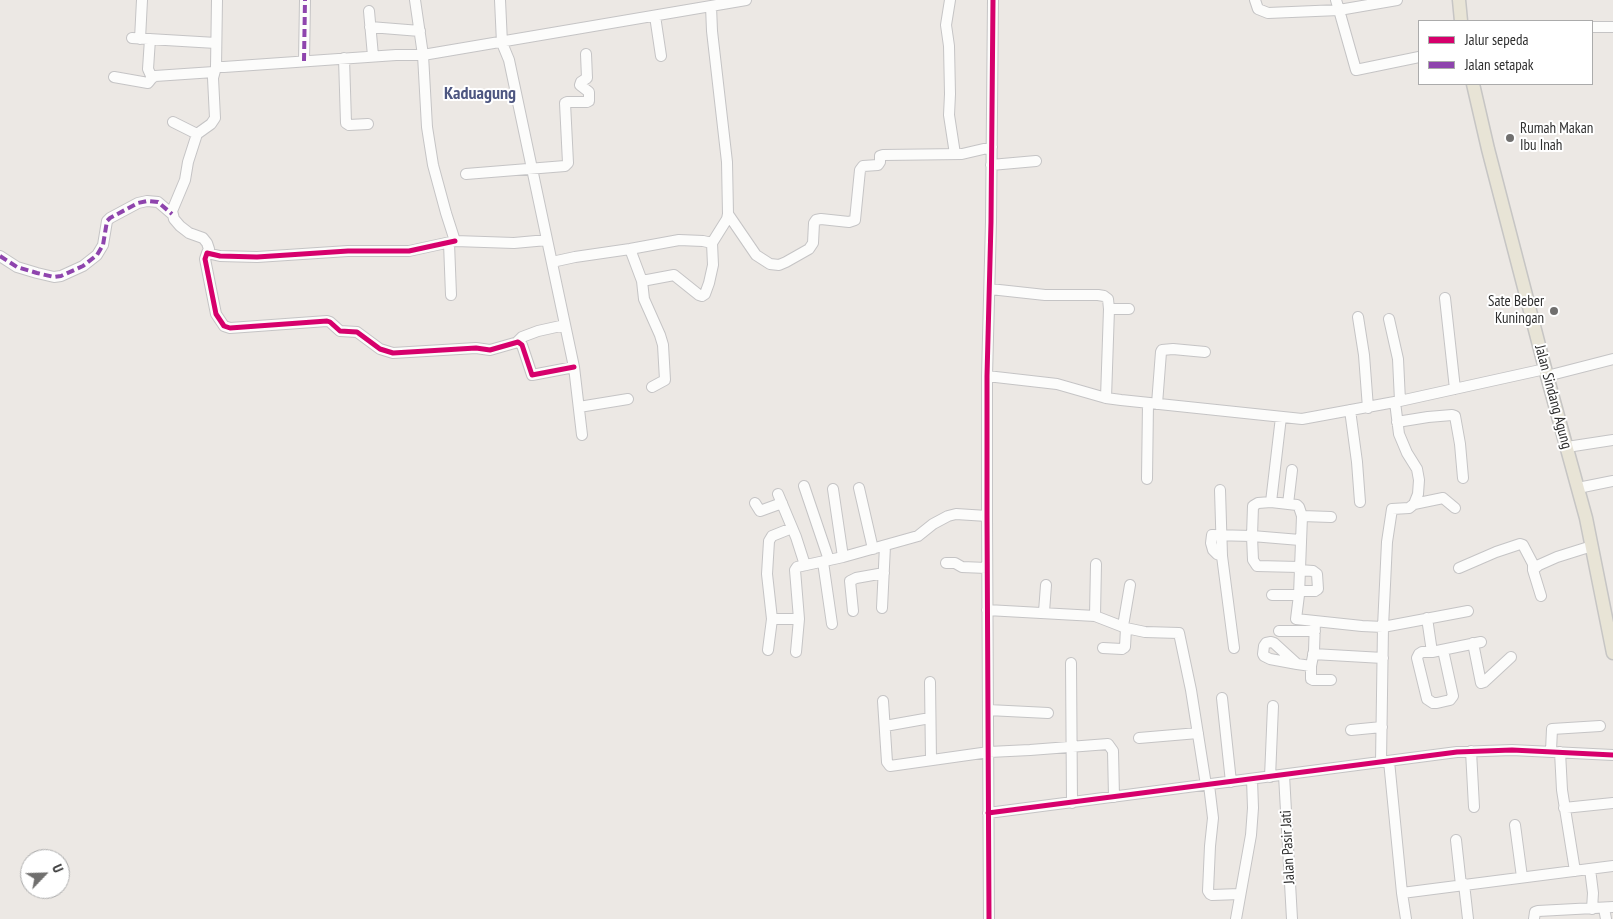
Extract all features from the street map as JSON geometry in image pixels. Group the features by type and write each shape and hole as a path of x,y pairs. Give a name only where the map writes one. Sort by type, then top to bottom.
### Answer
{"main road":[{"path":"1459,0 1461,20"},
{"name":"Jalan Sindang Agung","path":"1472,85 1546,373 1578,488 1611,633 1613,653"}],"street":[{"path":"142,0 140,39 152,78"},
{"path":"172,214 173,206 180,195 185,180 196,134 211,124 215,118 217,0"},
{"path":"304,61 305,0"},
{"path":"415,0 423,55 427,127 433,165 452,242 451,295"},
{"path":"500,0 502,43 509,60 574,367 582,435"},
{"path":"114,77 146,83 155,76 304,61 373,56 423,55 746,0"},
{"path":"950,0 946,25 949,46 949,115 955,154"},
{"path":"990,919 987,516 993,0"},
{"path":"1255,0 1256,7 1268,13 1396,0"},
{"path":"1338,5 1356,70 1418,57"},
{"path":"642,281 674,275 699,295 705,294 713,265 712,243 727,219 727,162 712,31 711,6"},
{"path":"369,11 373,56"},
{"path":"654,16 661,56"},
{"path":"370,27 420,31"},
{"path":"1593,27 1613,27"},
{"path":"140,39 216,43"},
{"path":"466,174 565,166 568,163 565,103 589,101 588,92 580,85 587,78 586,54"},
{"path":"344,58 346,123 349,125 368,124"},
{"path":"173,122 196,134"},
{"path":"728,214 756,254 770,264 779,265 809,249 813,243 814,223 816,220 849,222 855,220 860,170 862,166 878,165 880,156 955,154 992,147"},
{"path":"992,165 1036,161"},
{"path":"0,256 17,266 37,273 54,277 61,276 83,266 97,254 103,245 107,221 110,218 138,203 146,201 158,202 172,214 180,226 189,233 203,238 207,243 209,249 205,259 216,314 224,326 230,328 327,321 340,331 357,332 380,349 393,354 476,348 490,350 517,342 522,337 538,331 565,325"},
{"path":"207,253 220,256 257,257 348,251 409,251 452,242 514,243 547,240"},
{"path":"552,262 679,240 712,243"},
{"path":"630,250 642,281 644,299 663,345 665,380 652,387"},
{"path":"990,290 1044,295 1104,296 1108,299 1106,398"},
{"path":"1445,298 1455,389"},
{"path":"1109,309 1129,310"},
{"path":"1358,317 1364,355 1368,408"},
{"path":"1389,320 1398,360 1397,422 1399,434 1418,473 1418,494 1414,504"},
{"path":"517,342 520,342 522,345 532,375 574,367"},
{"path":"1147,479 1153,403 1161,352 1170,348 1205,352"},
{"path":"988,376 1058,384 1106,398 1281,417 1310,418 1613,359"},
{"path":"579,407 628,399"},
{"path":"1350,410 1360,502"},
{"path":"1397,422 1428,417 1455,416 1463,478"},
{"path":"1271,502 1281,417"},
{"path":"1566,447 1613,440"},
{"path":"1288,504 1292,470"},
{"path":"1578,488 1613,481"},
{"path":"804,486 826,561 832,624"},
{"path":"859,488 873,549"},
{"path":"833,489 843,557"},
{"path":"1220,490 1213,535 1222,556 1234,648"},
{"path":"755,503 760,511 780,498 805,566"},
{"path":"1406,919 1382,727 1383,627 1387,542 1392,510 1394,508 1408,508 1414,504 1443,498 1455,508"},
{"path":"1272,595 1299,593 1312,592 1318,589 1317,574 1313,571 1299,568 1257,566 1253,560 1253,506 1258,503 1271,502 1297,505 1302,516 1300,540 1299,568 1299,593 1294,631"},
{"path":"796,652 798,619 795,570 797,567 843,557 918,536 933,524 948,516 962,514 987,516"},
{"path":"1302,516 1330,517"},
{"path":"768,650 772,619 767,574 769,541 772,536 792,528"},
{"path":"1213,535 1300,540"},
{"path":"1459,568 1496,552 1520,544 1523,545 1533,564 1541,596"},
{"path":"882,608 885,546"},
{"path":"1533,570 1539,565 1557,557 1592,546"},
{"path":"946,563 955,563 962,567 987,568"},
{"path":"1095,616 1096,564"},
{"path":"853,610 850,581 856,578 884,573"},
{"path":"1044,612 1046,585"},
{"path":"1103,648 1122,649 1125,647 1125,627 1130,585"},
{"path":"987,610 1095,616 1145,632 1177,632 1179,634 1213,818 1208,891 1212,895 1240,894"},
{"path":"1279,631 1294,631 1315,626 1383,627 1468,611"},
{"path":"1427,618 1437,651 1453,696 1450,700 1437,703 1430,702 1426,695 1416,658 1422,652 1437,651 1477,643 1481,682 1484,682 1511,657"},
{"path":"772,619 798,619"},
{"path":"1296,619 1315,626"},
{"path":"1315,626 1311,679 1331,680"},
{"path":"1313,654 1383,658"},
{"path":"1071,663 1072,803"},
{"path":"1297,664 1311,666"},
{"path":"930,682 931,760"},
{"path":"1222,698 1231,782"},
{"path":"883,701 887,762 890,766 988,752 1108,744 1113,751 1114,797"},
{"path":"1270,777 1273,706"},
{"path":"988,710 1048,713"},
{"path":"885,726 930,718"},
{"path":"1575,871 1552,729 1600,726"},
{"path":"1351,730 1382,727"},
{"path":"1139,738 1198,733"},
{"path":"988,813 1471,751 1613,755"},
{"path":"1471,751 1474,807"},
{"name":"Jalan Pasir Jati","path":"1284,775 1292,919"},
{"path":"1236,919 1251,835 1253,808 1252,780"},
{"path":"1564,808 1613,803"},
{"path":"1515,825 1522,877"},
{"path":"1456,840 1468,919"},
{"path":"1402,893 1613,866"},
{"path":"1590,869 1592,909"},
{"path":"1534,919 1535,912 1538,911 1609,907 1606,919"}],"marked path":[{"path":"304,61 305,0"},
{"path":"0,256 17,267 54,277 61,276 83,266 97,255 103,245 107,221 110,218 138,203 147,201 158,202 172,214"}],"cycle path":[{"path":"989,919 987,376 991,222 993,0"},
{"path":"455,241 409,251 348,251 257,257 220,256 207,253 205,259 216,314 224,326 230,328 327,321 340,331 357,332 380,349 393,353 476,348 490,350 518,342 522,345 532,375 574,367"},
{"path":"988,813 1457,752 1512,750 1613,755"}],"place":[{"name":"Rumah Makan Ibu Inah","path":"1510,138"},
{"name":"Sate Beber Kuningan","path":"1554,311"}],"district":[{"name":"Kaduagung","path":"480,94"}]}
